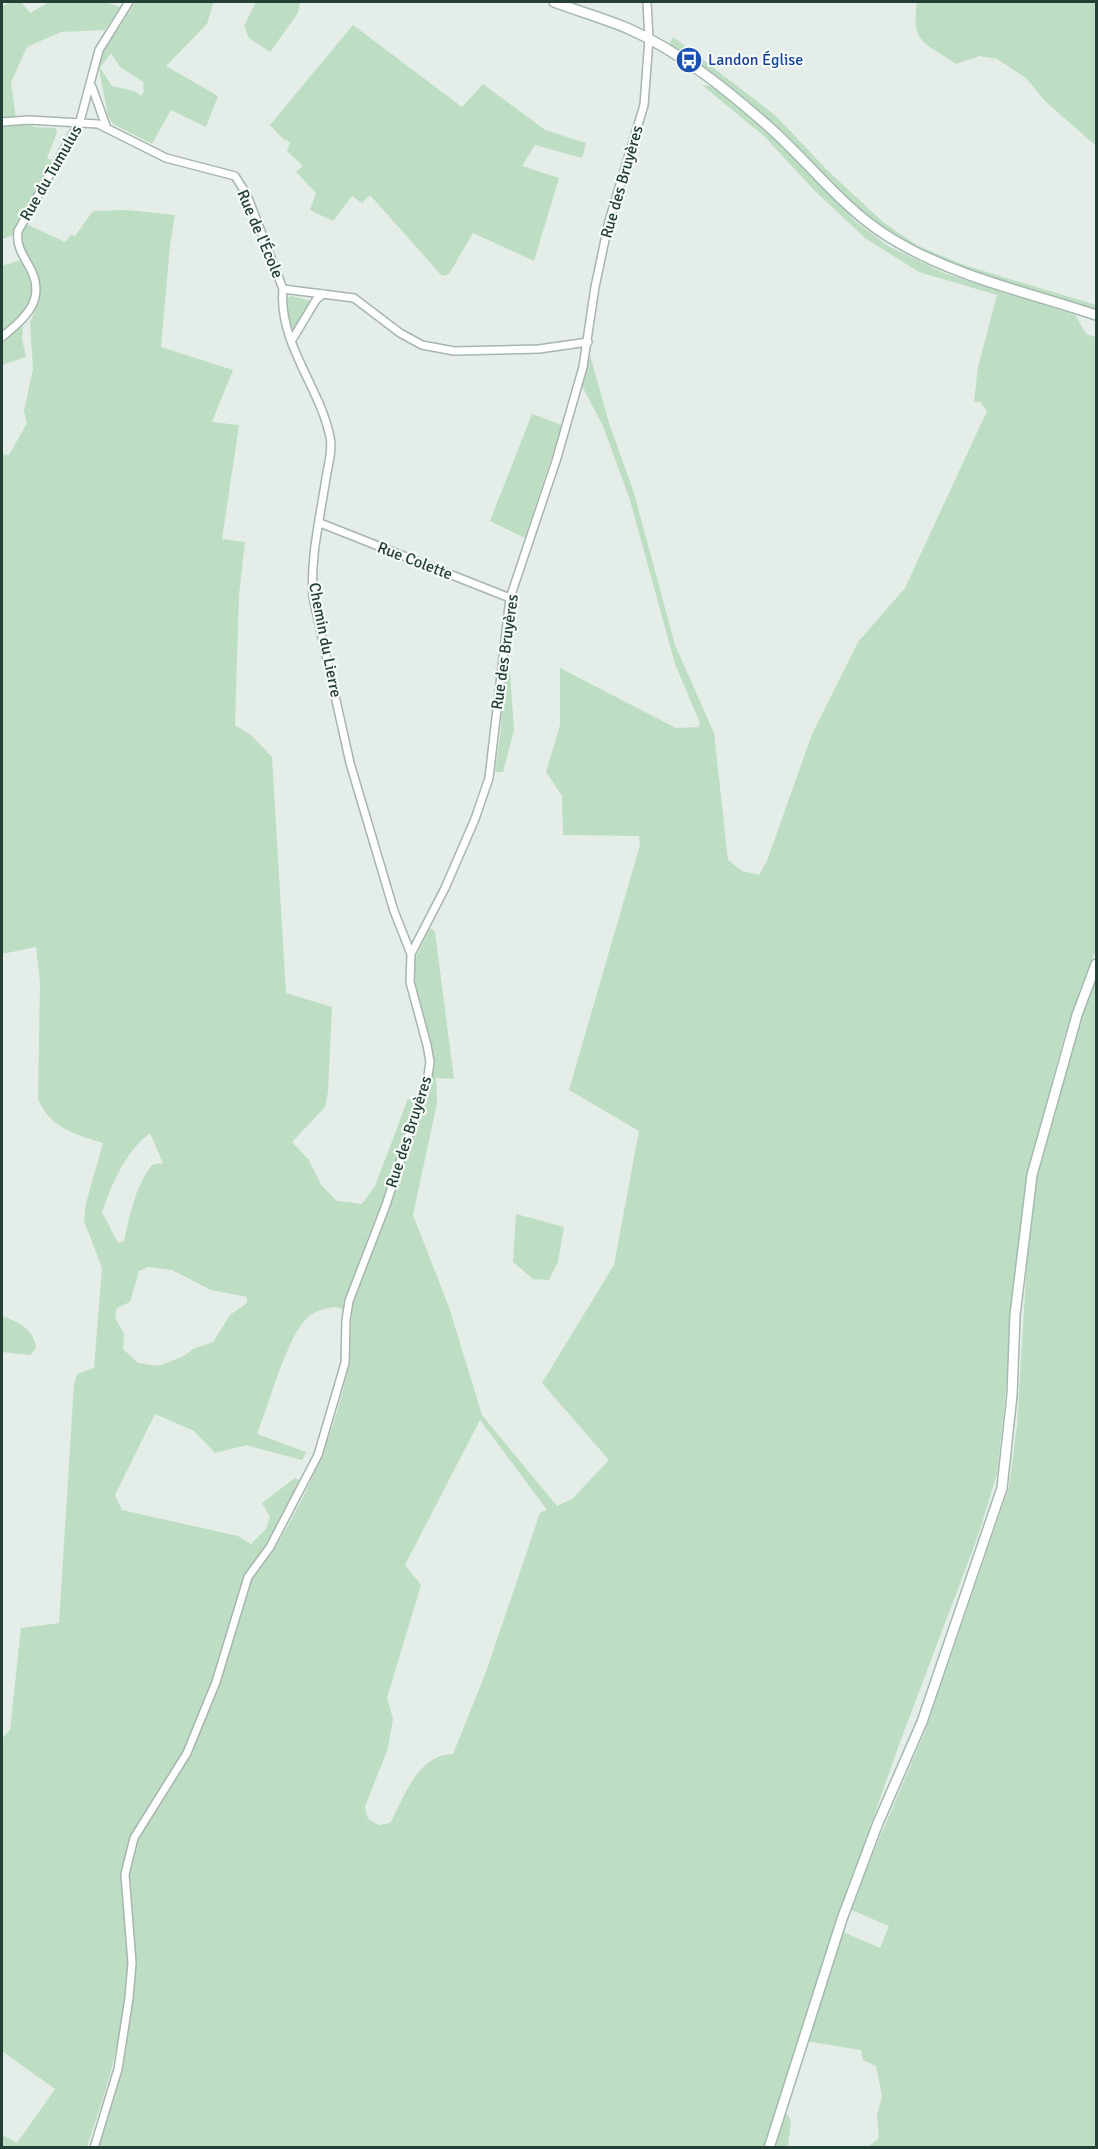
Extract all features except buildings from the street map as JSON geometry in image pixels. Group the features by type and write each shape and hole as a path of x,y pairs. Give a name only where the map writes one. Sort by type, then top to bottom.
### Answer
{"street":[{"name":"Rue du Tumulus","path":"2,337 28,314 34,302 33,275 18,246 18,231 81,122 99,50 129,2"},
{"path":"554,2 649,39 678,56 769,127 855,211 886,235 918,254 956,270 1096,315"},
{"name":"Rue des Bruyères","path":"94,2148 118,2069 129,1998 132,1963 125,1874 134,1838 187,1753 216,1682 248,1577 270,1547 318,1455 345,1363 349,1301 380,1220 430,1062 410,982 411,954 449,879 475,819 489,778 510,598 556,461 584,367 595,287 609,221 644,105 649,39 647,2"},
{"path":"91,84 106,126"},
{"name":"Rue de l'École","path":"2,122 29,120 81,122 106,126 166,158 235,176 247,195 283,289 354,298 400,333 422,345 454,351 505,351 588,342"},
{"name":"Chemin du Lierre","path":"283,289 282,301 302,371 325,415 331,441 311,573 313,597 350,764 394,911 406,948 411,954"},
{"path":"292,339 316,300 323,294"},
{"name":"Rue Colette","path":"320,523 510,598"},
{"path":"770,2148 842,1919 878,1823 922,1722 1002,1488 1012,1395 1015,1315 1035,1164 1077,1015 1096,964"}],"green space":[{"path":"10,2 21,2 30,13 49,2 105,2 120,7 105,30 61,32 27,47 11,82 16,119 2,119 2,6"},
{"path":"136,2 214,2 207,24 166,66 218,96 206,127 171,110 152,144 113,124 108,116 98,64 102,53","holes":["111,53 120,67 143,82 144,92 141,96 134,91 112,86 100,68"]},
{"path":"256,2 300,2 298,13 270,52 249,38 244,26"},
{"path":"917,2 1096,2 1096,146 1046,102 1026,78 997,59 980,56 956,64 928,46 918,34 916,26"},
{"path":"353,25 462,107 483,84 545,130 586,143 582,158 535,145 522,166 559,178 534,261 473,233 449,274 442,276 370,195 362,203 352,196 333,221 310,210 316,193 296,172 303,166 287,151 290,142 283,139 270,125"},
{"path":"673,37 775,115 828,171 883,222 918,246 967,266 1096,305 1096,311 984,277 909,247 856,210 772,123 669,45"},
{"path":"702,85 716,87 762,125 856,222 888,246 944,273 1075,315 1086,334 1096,337 1096,949 1065,1034 1030,1164 997,1474 978,1536 900,1742 841,1910 765,2147 96,2147 122,2067 134,1963 126,1928 128,1960 124,2012 102,2103 87,2147 2,2147 2,2135 17,2143 55,2089 2,2051 2,1738 10,1730 21,1628 59,1623 74,1384 77,1374 94,1368 102,1268 84,1221 86,1203 103,1143 64,1128 49,1117 43,1109 38,1099 40,982 36,947 2,954 2,454 9,455 27,423 24,411 33,369 30,322 36,309 38,284 21,242 24,223 65,242 71,235 75,236 93,211 128,210 175,215 170,245 161,347 233,370 212,422 239,425 222,539 245,542 239,595 235,725 252,736 272,757 286,993 332,1007 328,1092 325,1107 292,1142 308,1159 322,1186 337,1201 362,1204 375,1186 408,1099 426,1100 432,1074 432,1051 413,978 415,959 430,928 435,932 454,1079 436,1078 437,1103 413,1215 449,1307 482,1415 557,1506 572,1499 609,1460 542,1383 614,1265 639,1131 569,1090 640,845 639,836 563,835 562,796 546,772 560,725 560,668 676,728 698,727 700,723 675,664 630,500 603,426 582,386 590,355 609,423 634,493 675,645 714,733 728,860 742,871 759,875 767,861 812,734 858,642 905,588 987,411 980,402 974,402 978,367 997,295 919,272 865,238 813,189 765,137","holes":["150,1133 163,1163 152,1165 141,1182 124,1241 118,1243 102,1212 120,1169","148,1267 172,1270 211,1290 247,1297 247,1303 230,1315 213,1342 158,1366 138,1363 123,1349 124,1334 115,1318 117,1308 130,1302 139,1271","334,1307 353,1311 350,1355 344,1387 319,1462 270,1556 261,1550 274,1535 290,1509 301,1481 295,1478 262,1503 270,1517 266,1529 251,1544 238,1536 122,1510 115,1495 155,1414 194,1431 215,1453 246,1445 302,1460 306,1452 257,1434 292,1340 308,1317 320,1310","480,1420 547,1510 540,1513 486,1672 453,1754 430,1761 421,1769 390,1823 379,1825 368,1819 365,1807 388,1748 393,1719 387,1698 421,1585 405,1565"]},
{"path":"33,123 33,127 56,128 57,133 47,158 52,161 11,236 2,239 2,124"},
{"path":"21,260 31,284 30,302 20,318 2,335 2,266"},
{"path":"292,296 311,301 294,330 288,320 287,311 287,298"},
{"path":"23,323 22,339 26,357 2,365 2,340"},
{"path":"532,414 562,425 525,538 490,521"},
{"path":"510,672 514,730 503,772 495,772 501,729 503,674"},
{"path":"1096,976 1096,2147 868,2147 879,2138 877,2116 882,2096 876,2066 863,2060 861,2050 805,2041 841,1931 880,1948 889,1926 849,1909 925,1732 1009,1487 1017,1425 1027,1260 1039,1160 1078,1028"},
{"path":"516,1214 564,1227 558,1262 549,1280 533,1279 513,1262"},
{"path":"2,1316 29,1331 36,1348 30,1355 2,1352"},
{"path":"784,2114 788,2115 791,2121 788,2147 772,2148"}],"place":[{"name":"Landon Église","path":"689,60"}]}
